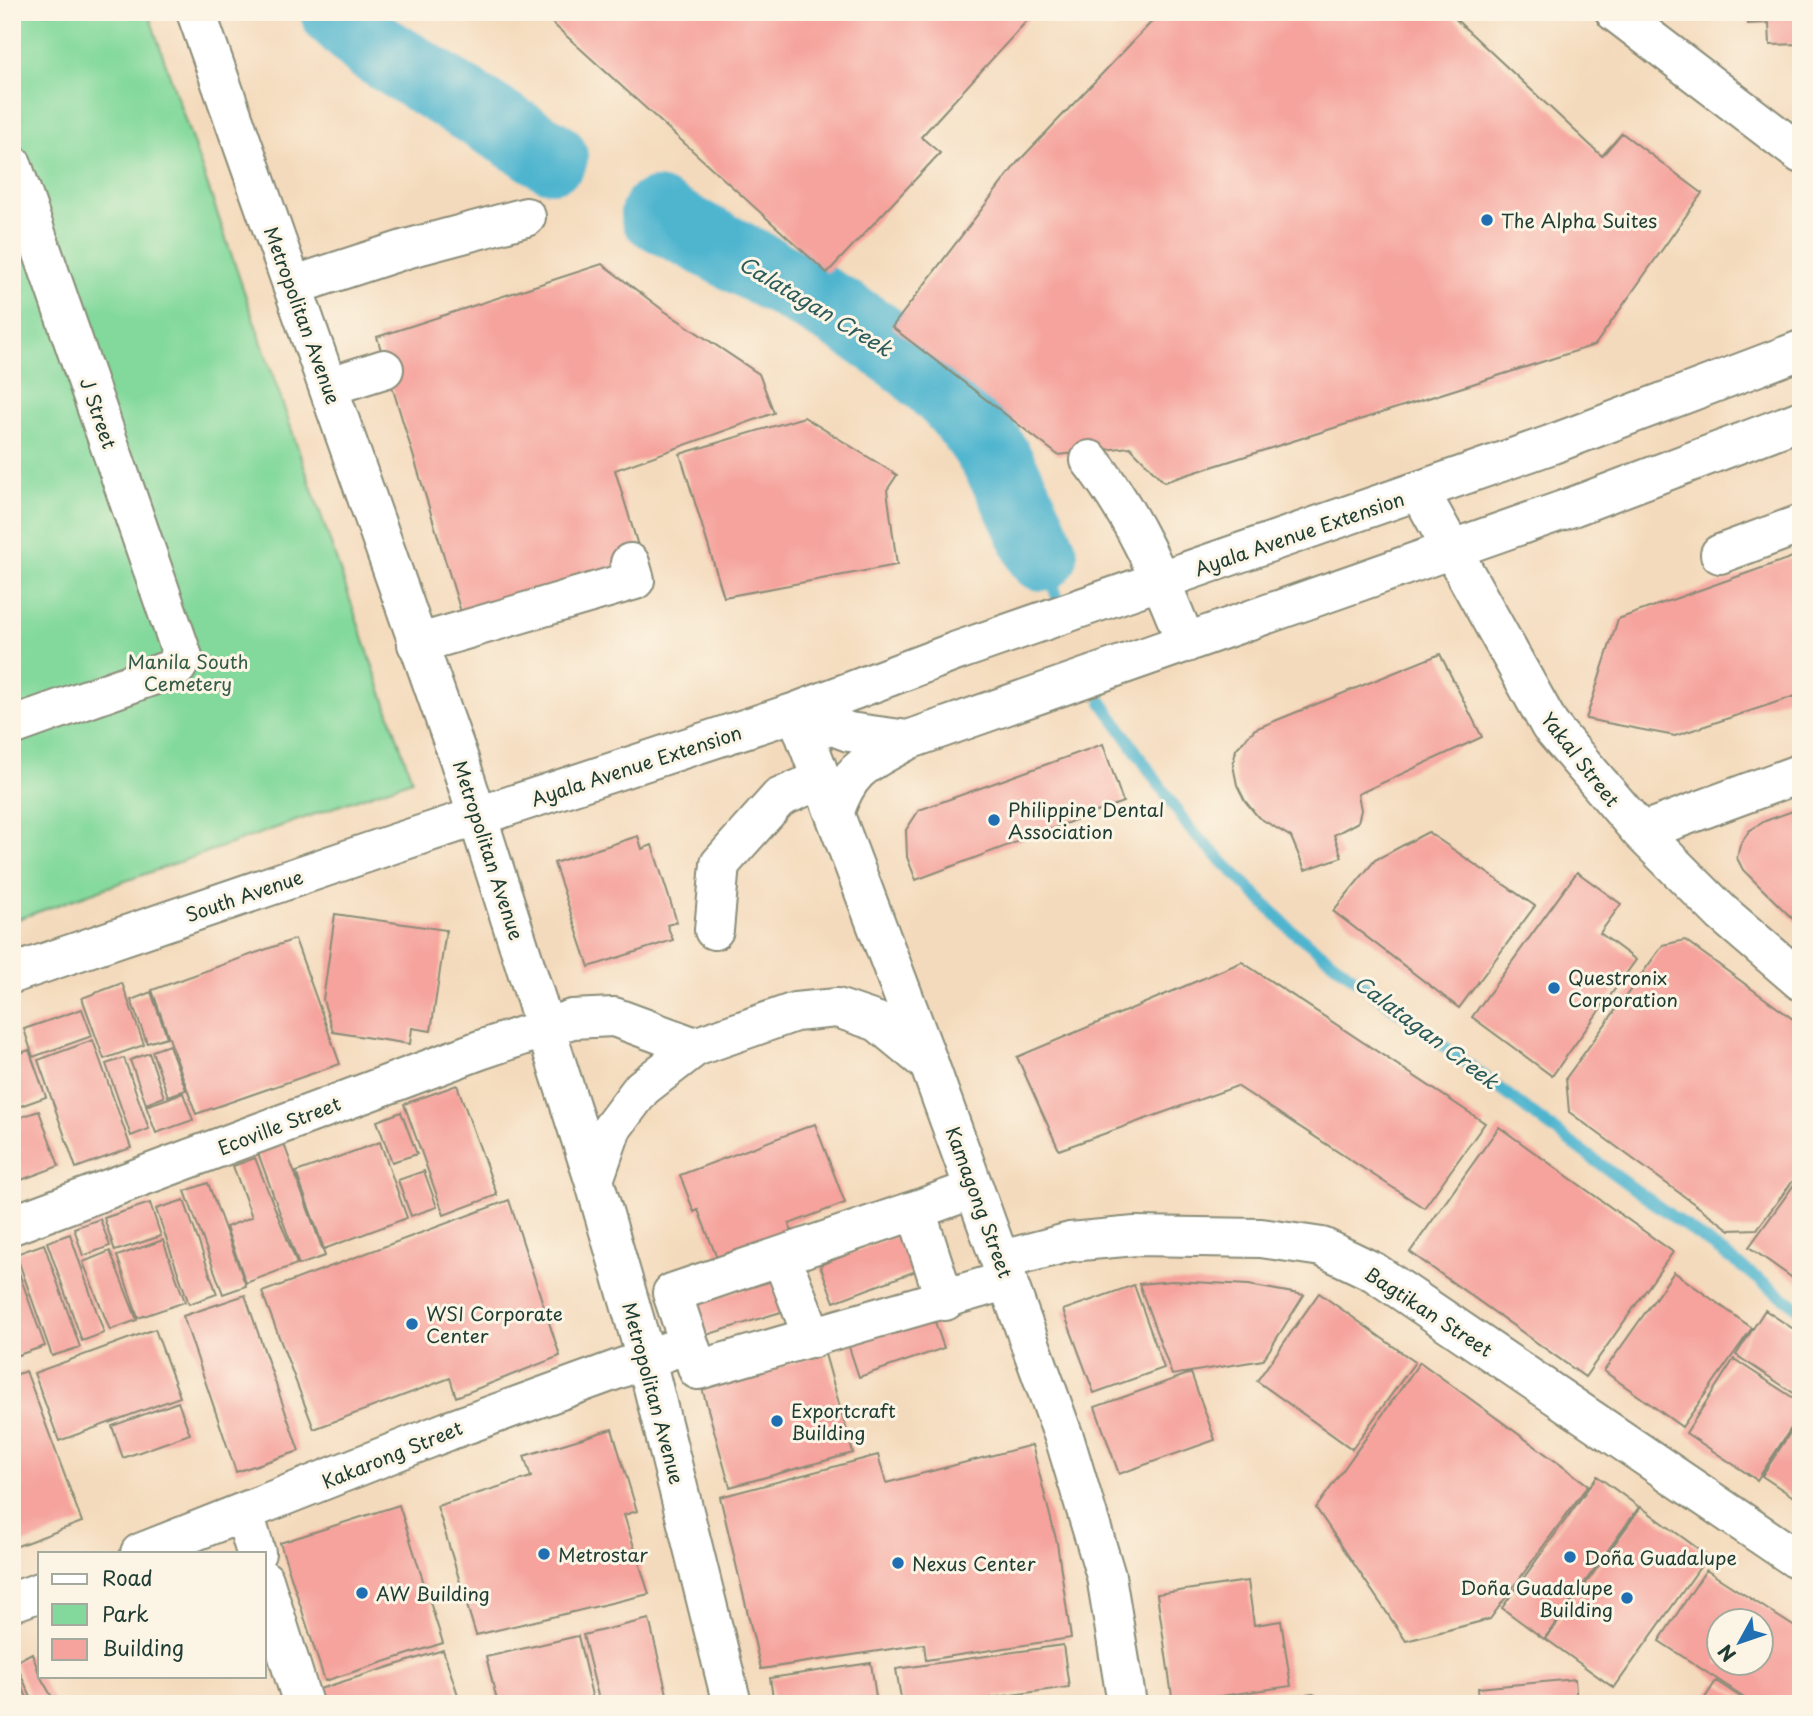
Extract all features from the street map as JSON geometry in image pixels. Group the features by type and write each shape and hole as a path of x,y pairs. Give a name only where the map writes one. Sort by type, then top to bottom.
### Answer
{"street":[{"name":"Metropolitan Avenue","path":"196,12 330,386 417,645 459,759 476,818 491,853 594,1180 646,1359 732,1704"},
{"path":"1615,12 1801,154"},
{"name":"J Street","path":"12,164 183,654 182,662 166,671 12,726"},
{"path":"292,286 406,249 526,217"},
{"name":"Ayala Avenue Extension","path":"476,818 796,712 1161,580 1420,492 1799,347"},
{"path":"330,386 384,369"},
{"path":"714,930 720,864 779,798 829,795 844,784 859,767 908,740 1451,550 1801,420"},
{"path":"1090,460 1130,516 1161,580 1186,643"},
{"name":"Yakal Street","path":"1420,492 1550,726 1641,832 1722,913 1801,981"},
{"path":"1720,554 1801,524"},
{"path":"417,645 635,580 630,563"},
{"path":"796,712 849,732 908,740"},
{"name":"Kamagong Street","path":"796,712 1005,1270 1090,1517 1106,1576 1127,1704"},
{"path":"1641,832 1801,773"},
{"name":"South Avenue","path":"12,974 476,818"},
{"path":"594,1180 612,1129 642,1088 695,1047 795,1012 837,1009 877,1021 929,1064"},
{"name":"Ecoville Street","path":"12,1225 480,1050 572,1019 614,1017 695,1047"},
{"path":"689,1343 672,1293 974,1189"},
{"path":"916,1210 945,1301"},
{"name":"Bagtikan Street","path":"689,1343 698,1370 945,1301 1005,1270 1070,1242 1135,1236 1261,1238 1322,1247 1374,1272 1801,1562"},
{"path":"781,1256 813,1338"},
{"name":"Kakarong Street","path":"143,1552 449,1431 689,1343"},
{"path":"244,1513 256,1552"},
{"path":"266,1586 303,1704"},
{"path":"12,1602 38,1593"}],"green space":[{"name":"Manila South Cemetery","path":"12,12 148,12 412,780 12,921"}],"building":[{"path":"540,12 1035,12 921,137 940,153 827,273"},
{"path":"1161,12 1448,12 1602,156 1622,133 1702,193 1595,345 1164,482 1130,447 1058,455 892,327 1017,163"},
{"path":"1748,12 1801,12 1801,44 1770,45 1769,23 1748,24"},
{"path":"602,264 663,310 759,374 774,413 615,470 642,559 461,612 377,337"},
{"path":"804,417 897,475 887,490 897,565 724,597 680,454"},
{"path":"1801,554 1801,694 1675,736 1586,719 1618,619"},
{"path":"1440,654 1482,737 1358,794 1361,810 1358,822 1334,835 1342,857 1305,870 1291,837 1258,817 1245,801 1237,785 1233,765 1236,749 1255,729"},
{"name":"Philippine Dental Association","path":"1103,744 1123,802 916,880 907,857 906,830 919,810"},
{"path":"1801,808 1801,927 1743,870 1737,858 1740,845 1749,831 1765,821"},
{"path":"1428,832 1535,906 1459,1008 1333,911 1375,860"},
{"path":"638,836 642,849 652,845 677,922 667,925 673,940 589,967 554,863"},
{"name":"Questronix Corporation","path":"1577,872 1621,904 1600,933 1636,960 1552,1076 1472,1017"},
{"path":"335,914 446,930 431,1031 412,1028 410,1044 333,1032 323,1000"},
{"path":"295,939 340,1064 196,1114 152,990"},
{"path":"1685,940 1801,1025 1801,1170 1757,1229 1730,1230 1569,1112 1566,1078 1663,945"},
{"path":"1242,962 1485,1123 1424,1208 1237,1086 1059,1150 1017,1057"},
{"path":"122,983 144,1045 104,1059 82,998"},
{"path":"151,992 167,1037 147,1043 131,1000"},
{"path":"82,1009 92,1036 33,1057 24,1029"},
{"path":"93,1040 131,1148 76,1168 38,1060"},
{"path":"169,1045 186,1090 168,1096 152,1051"},
{"path":"29,1050 46,1097 12,1109 12,1056"},
{"path":"149,1053 164,1097 146,1104 130,1060"},
{"path":"124,1058 149,1129 131,1136 106,1064"},
{"path":"457,1085 497,1195 444,1215 404,1104"},
{"path":"183,1093 193,1120 156,1133 146,1106"},
{"path":"39,1111 59,1166 13,1183 12,1120"},
{"path":"401,1112 417,1154 392,1162 377,1121"},
{"path":"815,1124 845,1203 789,1224 797,1247 724,1276 698,1210 694,1212 680,1175"},
{"path":"1499,1127 1673,1252 1585,1377 1410,1252"},
{"path":"380,1142 407,1218 324,1249 296,1172"},
{"path":"284,1144 325,1256 299,1265 258,1153"},
{"path":"255,1158 297,1264 246,1283 226,1227 252,1217 233,1166"},
{"path":"424,1171 437,1207 411,1216 398,1180"},
{"path":"1801,1175 1801,1284 1749,1247"},
{"path":"208,1183 246,1286 223,1294 185,1191"},
{"path":"184,1200 217,1294 189,1304 156,1209"},
{"name":"WSI Corporate Center","path":"509,1200 560,1356 456,1397 450,1378 314,1429 262,1292"},
{"path":"150,1203 161,1236 115,1251 104,1218"},
{"path":"100,1219 110,1246 83,1256 74,1228"},
{"path":"910,1230 924,1268 834,1302 820,1265"},
{"path":"70,1234 104,1333 82,1341 47,1242"},
{"path":"163,1240 185,1302 138,1318 117,1256"},
{"path":"44,1244 80,1347 52,1356 16,1254"},
{"path":"110,1251 137,1320 110,1330 83,1262"},
{"path":"14,1259 45,1346 12,1357 12,1260"},
{"path":"1674,1272 1752,1328 1682,1427 1604,1371"},
{"path":"772,1281 781,1312 690,1340 681,1308"},
{"path":"1173,1281 1249,1285 1304,1295 1263,1360 1172,1375 1139,1284"},
{"path":"1134,1285 1164,1368 1094,1393 1063,1310"},
{"path":"1319,1293 1415,1362 1352,1449 1257,1381"},
{"path":"245,1295 299,1451 236,1472 183,1316"},
{"path":"1765,1310 1801,1334 1801,1398 1736,1355"},
{"path":"933,1316 944,1348 859,1377 848,1344"},
{"path":"155,1329 180,1397 59,1441 34,1373"},
{"name":"Exportcraft Building","path":"825,1354 853,1453 730,1487 702,1388"},
{"path":"1734,1359 1801,1403 1801,1413 1757,1480 1686,1433"},
{"path":"1420,1362 1588,1485 1490,1619 1406,1641 1316,1508"},
{"path":"26,1371 82,1522 12,1548 12,1376"},
{"path":"1191,1373 1215,1440 1119,1474 1095,1407"},
{"path":"178,1402 190,1434 123,1458 112,1426"},
{"path":"1801,1416 1801,1502 1762,1476"},
{"name":"Metrostar","path":"612,1429 637,1511 624,1515 649,1594 476,1635 437,1506 531,1477 524,1456"},
{"name":"Nexus Center","path":"1032,1445 1057,1543 1071,1638 926,1660 924,1644 761,1669 720,1497 878,1455 886,1483"},
{"name":"Doña Guadalupe","path":"1597,1476 1639,1507 1544,1639 1502,1608"},
{"name":"AW Building","path":"399,1505 443,1643 325,1681 280,1543"},
{"name":"Doña Guadalupe Building","path":"1641,1507 1708,1556 1614,1688 1546,1639"},
{"path":"1706,1570 1765,1608 1704,1608 1704,1671 1659,1641"},
{"path":"1248,1581 1254,1625 1281,1621 1291,1686 1173,1703 1157,1594"},
{"path":"1774,1614 1801,1631 1801,1704 1755,1704 1715,1678 1774,1678"},
{"path":"649,1619 668,1698 644,1704 600,1704 583,1635"},
{"path":"578,1636 594,1704 498,1704 486,1657"},
{"path":"1063,1645 1069,1687 989,1698 990,1704 902,1704 896,1669"},
{"path":"443,1650 461,1704 314,1704 310,1692"},
{"path":"32,1653 38,1678 41,1678 56,1704 34,1704 15,1662"},
{"path":"871,1663 877,1704 774,1704 770,1678"},
{"path":"12,1665 30,1704 12,1704"},
{"path":"1575,1679 1577,1704 1479,1704 1478,1688"},
{"path":"1716,1681 1751,1704 1701,1704"},
{"path":"1313,1694 1335,1704 1254,1704 1254,1702"}],"waterway":[{"name":"Calatagan Creek","path":"336,12 373,47 552,157"},
{"name":"Calatagan Creek","path":"656,214 816,299 894,350 929,378 959,408 996,459 1042,555"},
{"name":"Calatagan Creek","path":"1042,555 1058,600"},
{"name":"Calatagan Creek","path":"1102,702 1189,828 1291,930 1578,1148 1801,1310"}],"place":[{"name":"The Alpha Suites","path":"1487,220"},
{"name":"Philippine Dental Association","path":"994,820"},
{"name":"Questronix Corporation","path":"1554,988"},
{"name":"WSI Corporate Center","path":"412,1324"},
{"name":"Exportcraft Building","path":"777,1421"},
{"name":"Metrostar","path":"544,1554"},
{"name":"Doña Guadalupe","path":"1570,1557"},
{"name":"Nexus Center","path":"898,1563"},
{"name":"AW Building","path":"362,1593"},
{"name":"Doña Guadalupe Building","path":"1627,1598"}]}
